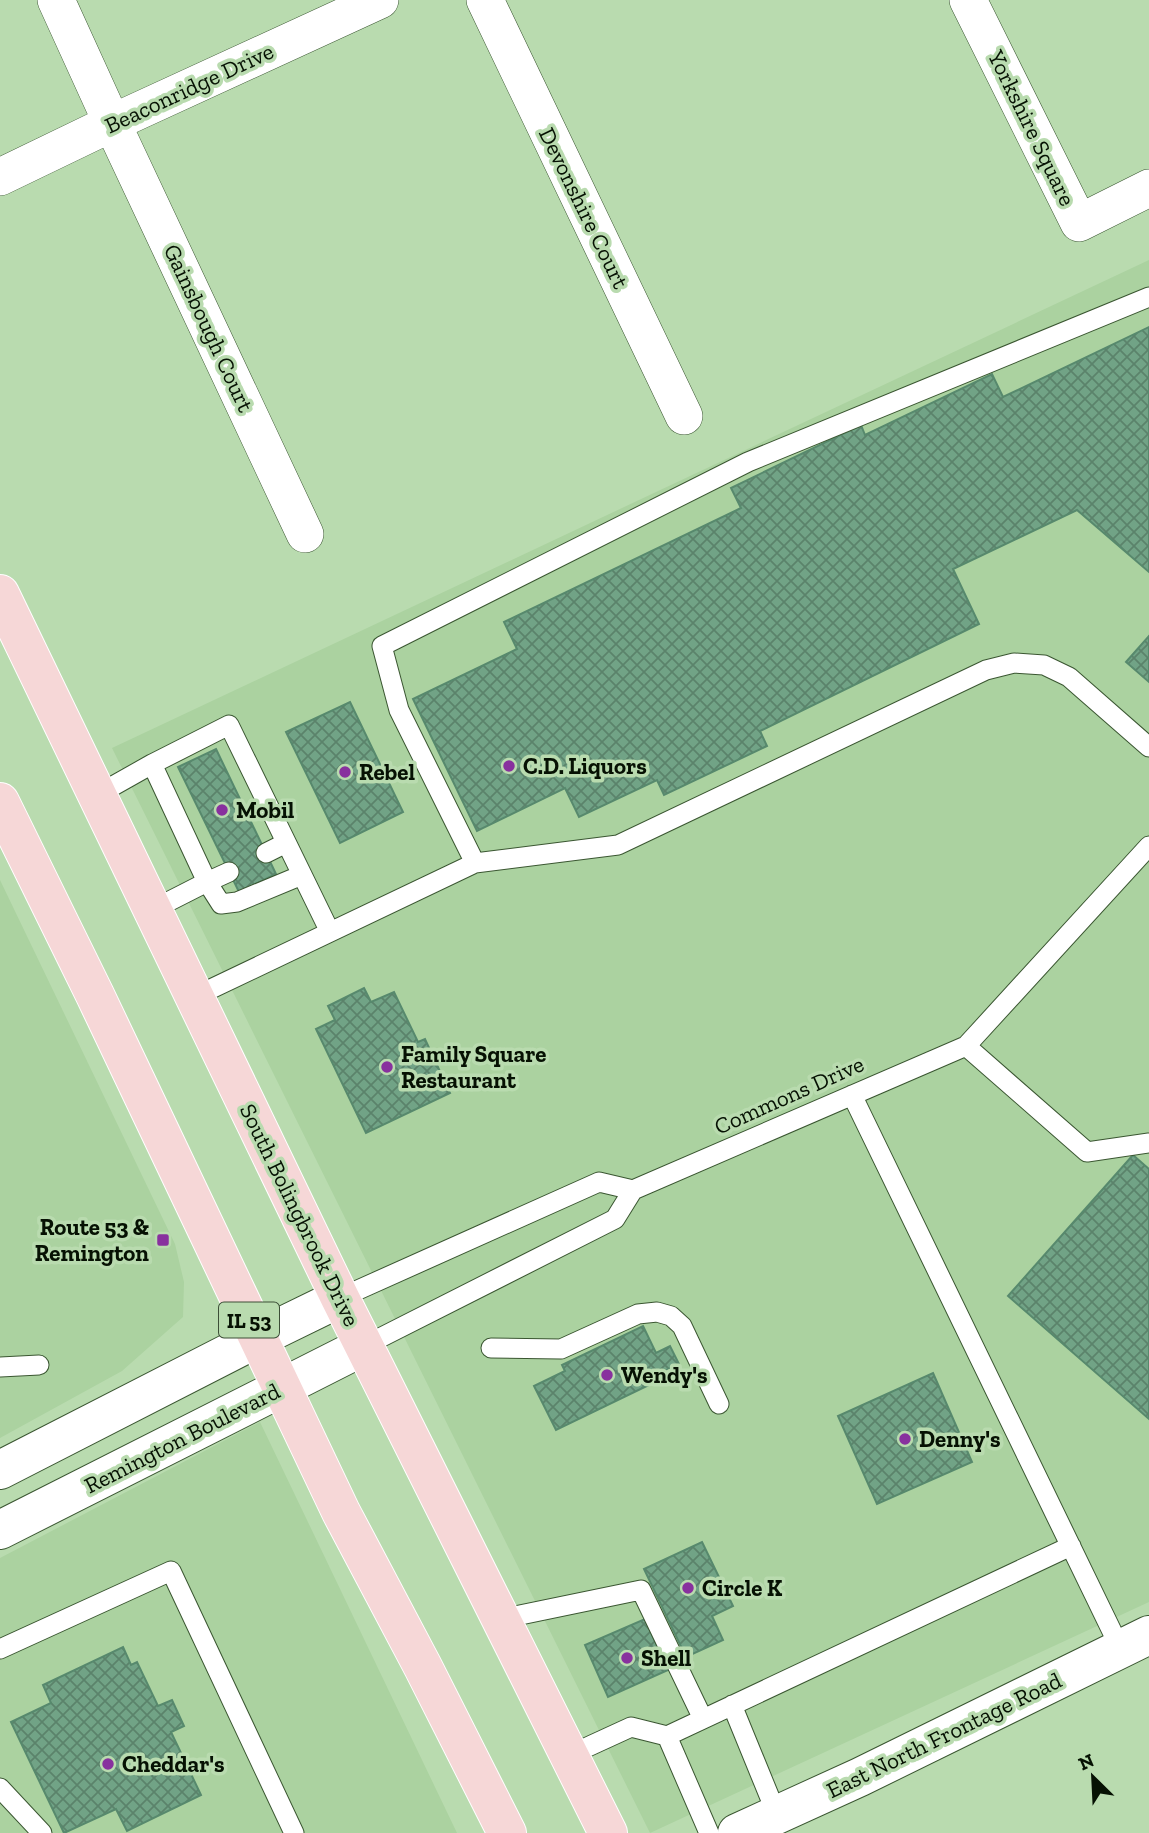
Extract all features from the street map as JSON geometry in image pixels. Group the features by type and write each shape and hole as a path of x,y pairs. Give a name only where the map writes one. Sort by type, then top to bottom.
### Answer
{"main road":[{"name":"South Bolingbrook Drive","path":"0,594 340,1298 608,1833"},
{"name":"IL 53","path":"0,802 10,839 95,995 341,1512 507,1833"}],"street":[{"name":"Gainsbough Court","path":"56,0 306,534"},
{"name":"Beaconridge Drive","path":"0,177 380,0"},
{"name":"Devonshire Court","path":"485,0 684,416"},
{"name":"Yorkshire Square","path":"968,0 1079,223 1149,188"},
{"path":"0,1470 340,1298"},
{"name":"Remington Boulevard","path":"0,1530 364,1346"},
{"name":"East North Frontage Road","path":"737,1833 860,1777 1135,1642"}],"lane":[{"path":"475,863 400,710 383,646 748,462 1149,297"},
{"path":"194,997 475,863 618,845 986,670 1014,663 1044,665 1069,677 1149,747"},
{"path":"97,794 229,725 330,932"},
{"path":"152,764 207,882 221,904 237,902 302,875"},
{"path":"266,853 286,843"},
{"path":"1149,846 965,1046 1087,1152 1149,1143"},
{"path":"152,911 229,872"},
{"name":"Commons Drive","path":"633,1190 965,1046"},
{"path":"852,1095 1071,1546 1135,1642"},
{"path":"340,1298 599,1182 633,1190 615,1219 364,1346"},
{"path":"491,1348 561,1349 638,1314 657,1312 671,1315 682,1326 719,1404"},
{"path":"0,1367 39,1366"},
{"path":"569,1755 631,1727 667,1736 1071,1546"},
{"path":"0,1649 171,1571 294,1833"},
{"path":"501,1619 640,1590 703,1719"},
{"path":"732,1705 777,1815"},
{"path":"667,1736 709,1833"},
{"path":"0,1788 42,1833"}],"shaded area":[{"path":"1149,260 1149,1602 650,1833 112,748"},
{"path":"0,880 175,1244 184,1282 183,1317 122,1371 0,1438"},
{"path":"260,1422 457,1833 0,1833 0,1558"}],"building":[{"path":"1149,327 1149,572 1077,510 953,569 979,624 760,731 767,746 664,795 657,780 579,817 565,788 477,831 413,699 517,649 504,622 741,508 731,488 861,425 865,435 992,374 1003,397"},
{"path":"1149,636 1149,682 1126,662"},
{"name":"Rebel","path":"350,702 403,812 340,843 286,732"},
{"name":"Mobil","path":"216,749 276,874 239,892 178,767"},
{"name":"Family Square Restaurant","path":"364,988 371,1002 394,992 418,1042 425,1039 450,1093 366,1133 316,1029 335,1020 328,1006"},
{"path":"1133,1155 1149,1169 1149,1419 1008,1296"},
{"name":"Wendy's","path":"643,1326 656,1353 670,1346 679,1364 650,1378 653,1383 556,1430 534,1386 565,1371 562,1365"},
{"name":"Denny's","path":"933,1373 972,1462 877,1504 838,1416"},
{"name":"Circle K","path":"702,1542 733,1606 712,1616 723,1640 686,1657 644,1569"},
{"name":"Shell","path":"645,1619 668,1670 608,1697 585,1645"},
{"name":"Cheddar's","path":"123,1647 131,1665 137,1662 158,1706 172,1700 184,1726 171,1732 201,1795 127,1831 116,1809 64,1833 11,1722 51,1703 43,1685"}],"place":[{"name":"C.D. Liquors","path":"509,766"},
{"name":"Rebel","path":"345,772"},
{"name":"Mobil","path":"222,810"},
{"name":"Family Square Restaurant","path":"387,1067"},
{"name":"Route 53 & Remington","path":"163,1240"},
{"name":"Wendy's","path":"607,1375"},
{"name":"Denny's","path":"905,1439"},
{"name":"Circle K","path":"688,1588"},
{"name":"Shell","path":"627,1658"},
{"name":"Cheddar's","path":"108,1764"}]}
